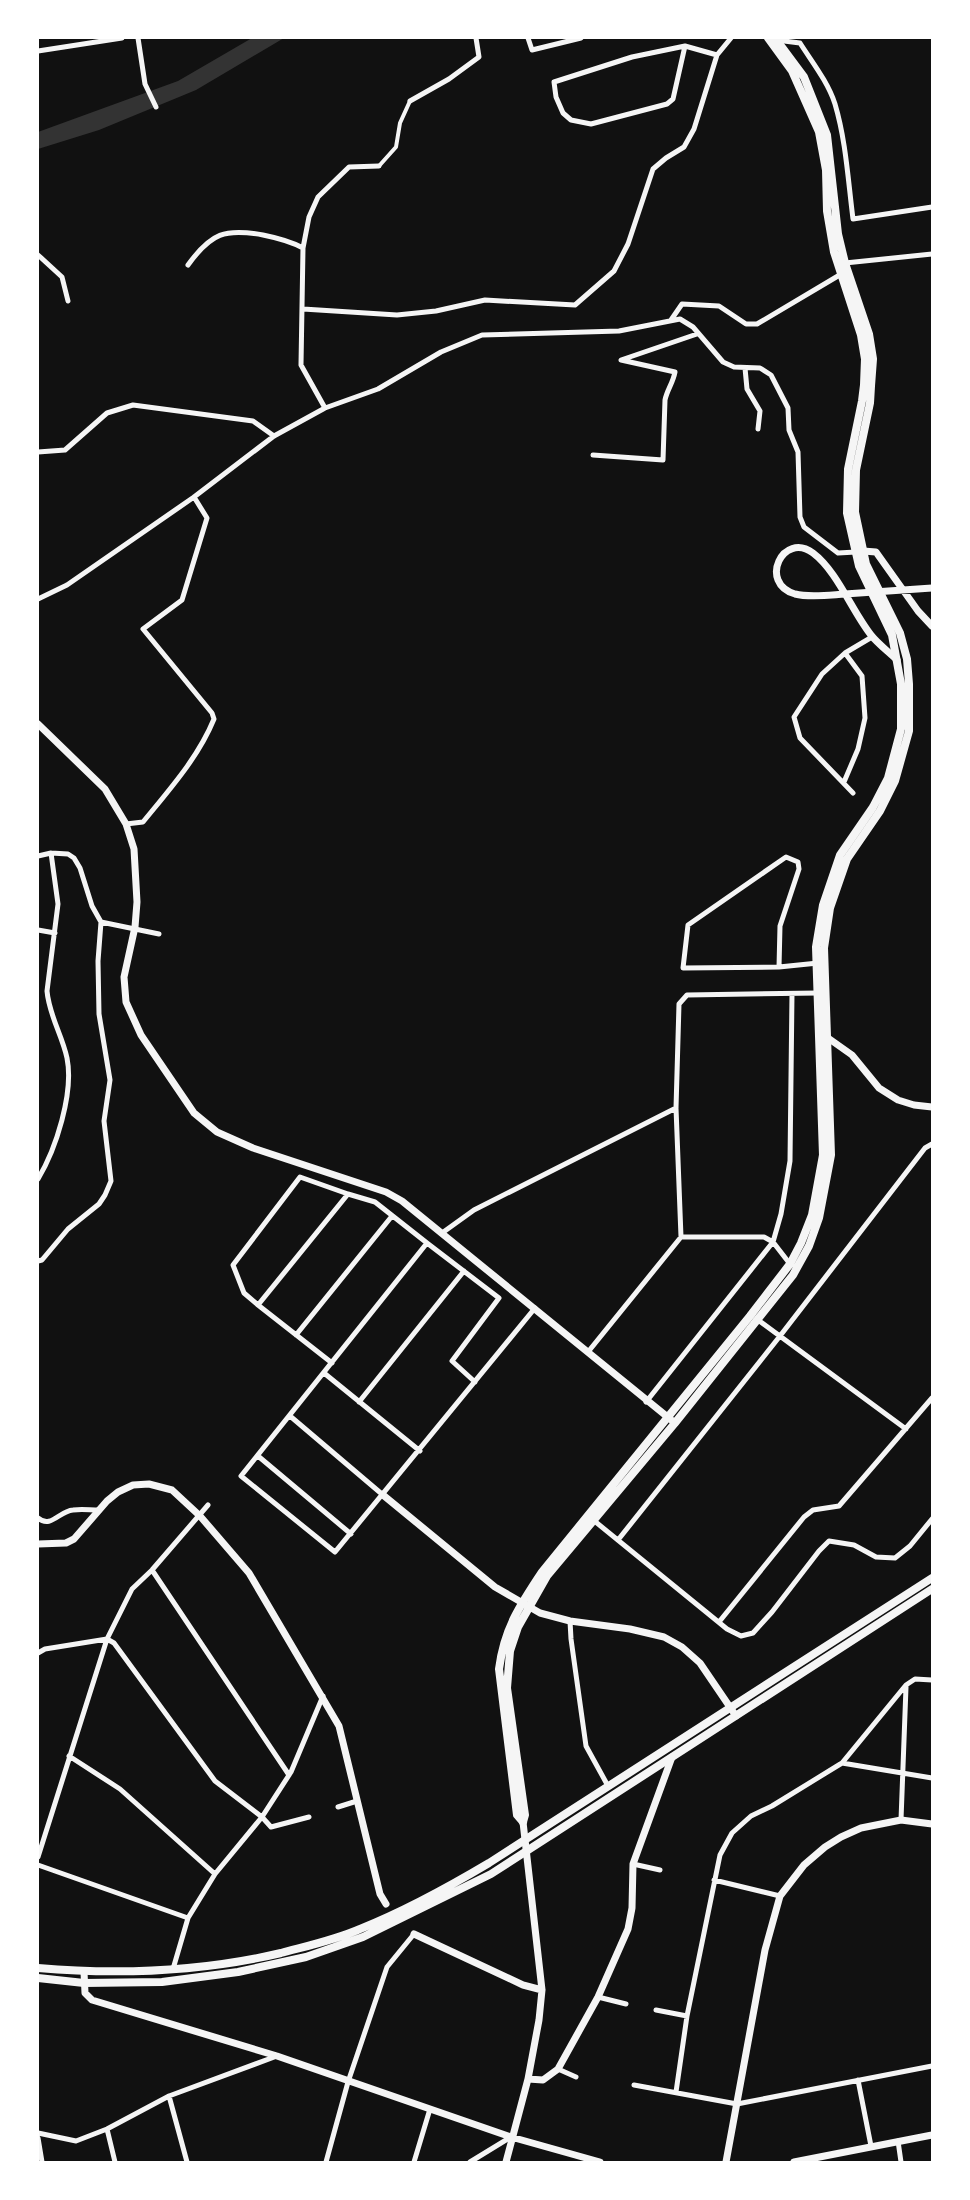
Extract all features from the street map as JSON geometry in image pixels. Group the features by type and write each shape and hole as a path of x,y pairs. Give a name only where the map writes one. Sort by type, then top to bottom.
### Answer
{"main road":[{"path":"671,1420 790,1264 812,1215 823,1155 816,947 818,926 840,855 879,797 888,778 901,729 902,684 892,635 859,566 854,484 870,403 873,359 863,312 845,270 838,234 827,135 804,77 773,38"},
{"path":"523,1822 525,1815 507,1688 510,1651 525,1605 591,1518 671,1420 758,1320 793,1275 819,1218 831,1155 824,948 830,908 848,859 876,817 895,781 909,731 907,659 893,617 859,552"},
{"path":"38,1978 84,1983 162,1982 238,1972 306,1957 363,1937 491,1874 672,1757 734,1712 933,1578"},
{"path":"38,1968 84,1972 172,1971 237,1963 306,1947 358,1930 444,1891 608,1786 734,1712 933,1589"}],"street":[{"path":"38,51 122,38"},
{"path":"138,38 145,84 156,107"},
{"path":"325,408 301,365 303,248 309,217 318,197 349,167 379,166 396,147 400,123 410,101 449,79 479,57 476,38"},
{"path":"528,38 532,50 581,38"},
{"path":"303,309 397,315 436,311 485,300 575,305 614,271 628,244 653,169 684,147 694,129 717,55 732,38"},
{"path":"773,38 800,43 819,71 834,102 847,154 852,222 933,207"},
{"path":"684,46 673,99 667,104 591,124 571,120 562,113 556,97 555,82 632,57 684,46 717,55"},
{"path":"188,265 207,242 238,230 287,240 303,248"},
{"path":"671,320 682,304 719,306 746,324 757,324 845,270 933,254"},
{"path":"38,255 62,277 68,301"},
{"path":"38,599 68,585 194,497 274,436 325,408 378,389 441,352 482,335 619,332 680,319 693,327 723,362 734,367 760,368 771,375 788,408 789,430 798,452 800,517 804,527 838,553 876,552 918,610 933,626"},
{"path":"594,455 663,460 665,400 675,372 621,360 698,334"},
{"path":"745,368 747,389 760,411 758,429"},
{"path":"38,452 64,450 107,413 133,405 253,421 274,436"},
{"path":"126,824 143,822 184,770 207,736 214,719 212,713 143,629 182,600 207,518 194,497"},
{"path":"897,660 872,636 833,577 813,553 806,549 795,548 787,551 780,558 776,572 780,584 794,594 826,595 933,588"},
{"path":"853,793 800,738 794,717 822,674 845,653 872,636"},
{"path":"844,782 858,749 865,718 862,676 845,653"},
{"path":"38,724 105,789 126,824 134,849 137,902 135,927 124,977 126,1002 141,1035 194,1113 217,1132 253,1148 387,1192 402,1201 535,1308 646,1402 671,1420"},
{"path":"38,856 51,853 68,854 74,858 80,868 92,906 101,922 98,961 99,1014 104,1055 110,1070 104,1121 111,1180 99,1204 68,1229 42,1260 38,1261"},
{"path":"38,1179 55,1145 62,1120 69,1077 67,1057 48,1001 47,991 58,904 51,853"},
{"path":"779,967 780,926 799,869 798,862 786,857 688,925 683,968 779,967 818,963"},
{"path":"101,922 159,934"},
{"path":"38,930 55,933"},
{"path":"588,1352 681,1237 676,1108 679,1004 687,995 818,993"},
{"path":"646,1402 773,1242 790,1161 792,994"},
{"path":"828,1038 852,1055 879,1088 898,1100 933,1107"},
{"path":"442,1233 474,1210 676,1108"},
{"path":"618,1540 925,1148 933,1144"},
{"path":"332,1363 244,1293 233,1265 300,1177 375,1202 499,1298 452,1361 475,1382"},
{"path":"258,1305 348,1194"},
{"path":"296,1335 392,1216"},
{"path":"681,1237 764,1237 773,1242 790,1264"},
{"path":"427,1243 242,1476 335,1552 535,1308"},
{"path":"359,1402 464,1271"},
{"path":"758,1320 906,1429"},
{"path":"324,1373 420,1451"},
{"path":"719,1622 804,1517 813,1510 839,1506 933,1398"},
{"path":"290,1416 495,1587 540,1613 570,1621 630,1629 664,1637 682,1647 700,1663 734,1712"},
{"path":"258,1456 351,1534"},
{"path":"38,1544 66,1543 74,1539 117,1492 133,1485 149,1484 172,1490 200,1516 249,1573 339,1726 380,1894 387,1904"},
{"path":"38,1857 107,1639 132,1589 152,1570 208,1505"},
{"path":"38,1518 51,1522 66,1511 99,1510"},
{"path":"591,1518 719,1622 741,1636 753,1633 829,1541 854,1545 876,1557 895,1558 910,1546 933,1519"},
{"path":"152,1570 289,1775"},
{"path":"570,1621 586,1746 608,1786"},
{"path":"38,1653 45,1649 107,1639 122,1650 215,1780 262,1817 271,1827 309,1817"},
{"path":"676,2092 687,2016 714,1880 720,1855 732,1833 751,1816 772,1806 842,1763 905,1683 915,1679 932,1678"},
{"path":"902,1820 905,1683"},
{"path":"172,1971 188,1918 215,1874 262,1817 289,1775 323,1696"},
{"path":"69,1756 120,1789 215,1874"},
{"path":"528,2079 543,2080 558,2069 598,1997 627,1929 632,1908 633,1864 672,1757"},
{"path":"842,1763 933,1778"},
{"path":"338,1807 357,1801"},
{"path":"726,2163 765,1950 780,1896 804,1865 841,1837 861,1828 902,1820 933,1824"},
{"path":"506,2163 528,2079 542,1990 523,1822"},
{"path":"633,1864 660,1870"},
{"path":"38,1865 188,1918"},
{"path":"714,1880 780,1896"},
{"path":"326,2163 348,2082 387,1967 414,1934 523,1985 542,1990"},
{"path":"84,1972 85,1993 92,2000 277,2056 511,2137 600,2163"},
{"path":"598,1997 626,2004"},
{"path":"656,2010 687,2016"},
{"path":"38,2133 76,2141 107,2129 169,2096 277,2056"},
{"path":"634,2085 737,2103 933,2066"},
{"path":"558,2069 576,2078"},
{"path":"858,2080 871,2146"},
{"path":"169,2096 187,2163"},
{"path":"414,2163 430,2109"},
{"path":"107,2129 115,2163"},
{"path":"798,2162 933,2135"},
{"path":"470,2163 511,2137"},
{"path":"38,2138 42,2163"},
{"path":"898,2141 902,2163"}],"shaded area":[{"path":"252,38 284,38 196,90 99,130 38,149 38,132 178,81"}]}
